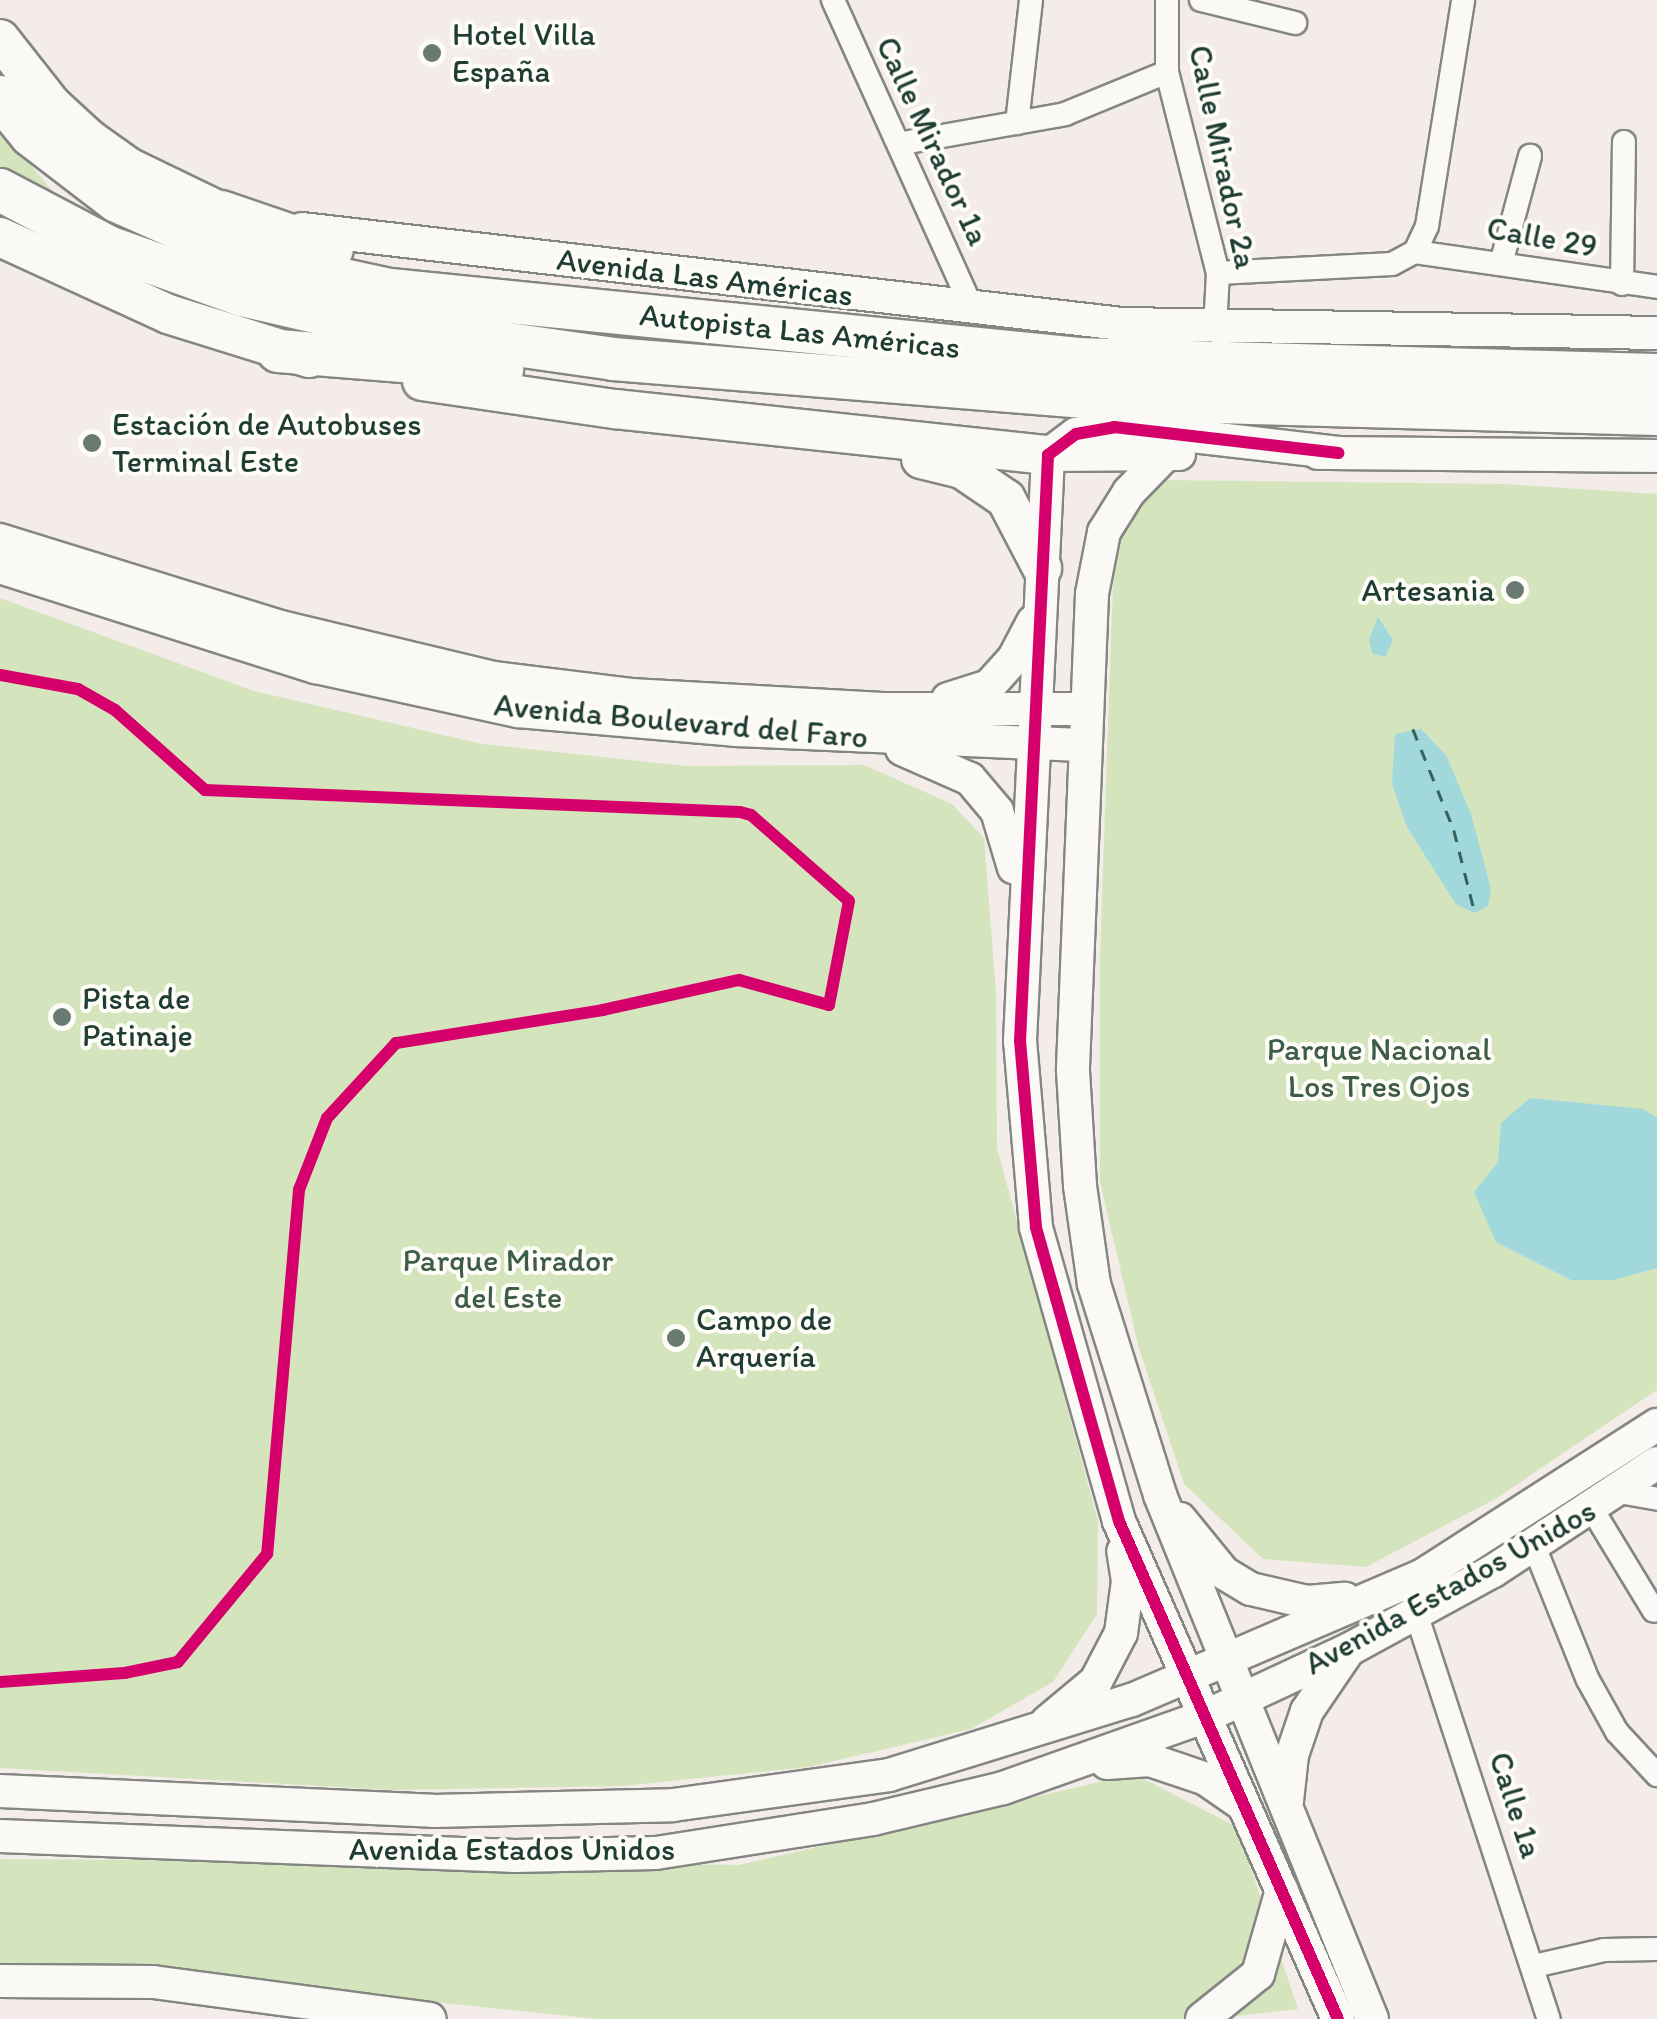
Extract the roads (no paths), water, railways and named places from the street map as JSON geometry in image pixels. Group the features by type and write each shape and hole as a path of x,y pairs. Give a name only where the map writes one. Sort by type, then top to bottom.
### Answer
{"highway":[{"name":"Autopista Las Américas","path":"0,97 30,135 117,201 251,260 390,290 1078,359 1657,375"},
{"name":"Autopista Las Américas","path":"0,190 108,247 242,295 368,324 798,378 1106,398 1657,414"},
{"path":"220,212 285,239 350,255 885,321 1078,359"},
{"path":"278,351 760,383 798,378"}],"main road":[{"name":"Avenida Las Américas","path":"0,39 52,105 88,139 130,168 220,212"},
{"path":"9,245 168,314 278,351 370,373 802,431 1048,455"},
{"path":"802,431 962,469 1006,499 1042,568"}],"street":[{"name":"Calle Mirador 1a","path":"834,0 903,143 974,310"},
{"path":"1017,124 1030,0"},
{"name":"Calle Mirador 2a","path":"1167,0 1167,72 1218,273 1216,328"},
{"path":"1201,0 1295,22"},
{"path":"1218,273 1381,266 1416,252 1427,226 1464,0"},
{"path":"903,143 1065,114 1167,72"},
{"path":"1622,284 1624,142"},
{"path":"1502,260 1530,156"},
{"name":"Avenida Las Américas","path":"220,212 363,238 974,310 1216,328 1657,333"},
{"name":"Calle 29","path":"1416,252 1502,260 1622,284 1657,287"},
{"path":"1048,455 1076,434 1114,427 1339,453"},
{"path":"1166,454 1129,492 1104,532 1083,709 1073,1071 1080,1186 1094,1284 1160,1496 1372,2019"},
{"path":"1048,455 1657,456"},
{"path":"1032,1736 1096,1681 1121,1633 1128,1581 1119,1522 1036,1227 1021,1060 1023,909 1048,455"},
{"name":"Avenida Boulevard del Faro","path":"0,540 281,627 493,678 630,695 882,708 1083,709"},
{"name":"Avenida Boulevard del Faro","path":"0,567 316,667 455,700 581,720 849,737 1082,744"},
{"path":"882,708 939,703 989,686 1014,658 1040,609"},
{"path":"849,737 924,754 970,779 1006,831 1023,909"},
{"name":"Avenida Estados Unidos","path":"0,1791 433,1811 673,1805 889,1776 1032,1736 1423,1575 1525,1514 1657,1425"},
{"name":"Avenida Estados Unidos","path":"0,1836 515,1856 656,1853 873,1819 1078,1765 1204,1717 1416,1614 1534,1546 1657,1462"},
{"path":"1160,1496 1224,1572 1251,1588 1308,1602 1370,1598"},
{"path":"1654,1611 1605,1500 1657,1499"},
{"path":"1119,1522 1338,2019"},
{"path":"1534,1546 1598,1698 1617,1732 1657,1775"},
{"name":"Calle 1a","path":"1416,1614 1549,2019"},
{"path":"1287,1806 1292,1755 1307,1710 1350,1649"},
{"path":"1078,1765 1150,1760 1206,1779 1244,1805"},
{"path":"1202,2019 1258,1974 1282,1890"},
{"path":"1534,1966 1604,1950 1657,1949"},
{"path":"0,1981 152,1982 430,2019"}],"water":[{"path":"1378,617 1393,640 1385,657 1372,653 1369,639"},
{"path":"1421,729 1446,755 1471,814 1491,889 1488,906 1475,913 1456,904 1407,827 1392,784 1395,734"},
{"path":"1530,1098 1643,1109 1657,1118 1657,1268 1614,1280 1571,1280 1496,1242 1474,1192 1498,1162 1501,1123"}],"place":[{"name":"Hotel Villa España","path":"432,53"},
{"name":"Estación de Autobuses Terminal Este","path":"92,443"},
{"name":"Artesania","path":"1515,590"},
{"name":"Pista de Patinaje","path":"62,1017"},
{"name":"Campo de Arquería","path":"676,1338"}],"park label":[{"name":"Parque Nacional Los Tres Ojos","path":"1379,1068"},
{"name":"Parque Mirador del Este","path":"508,1280"}]}
